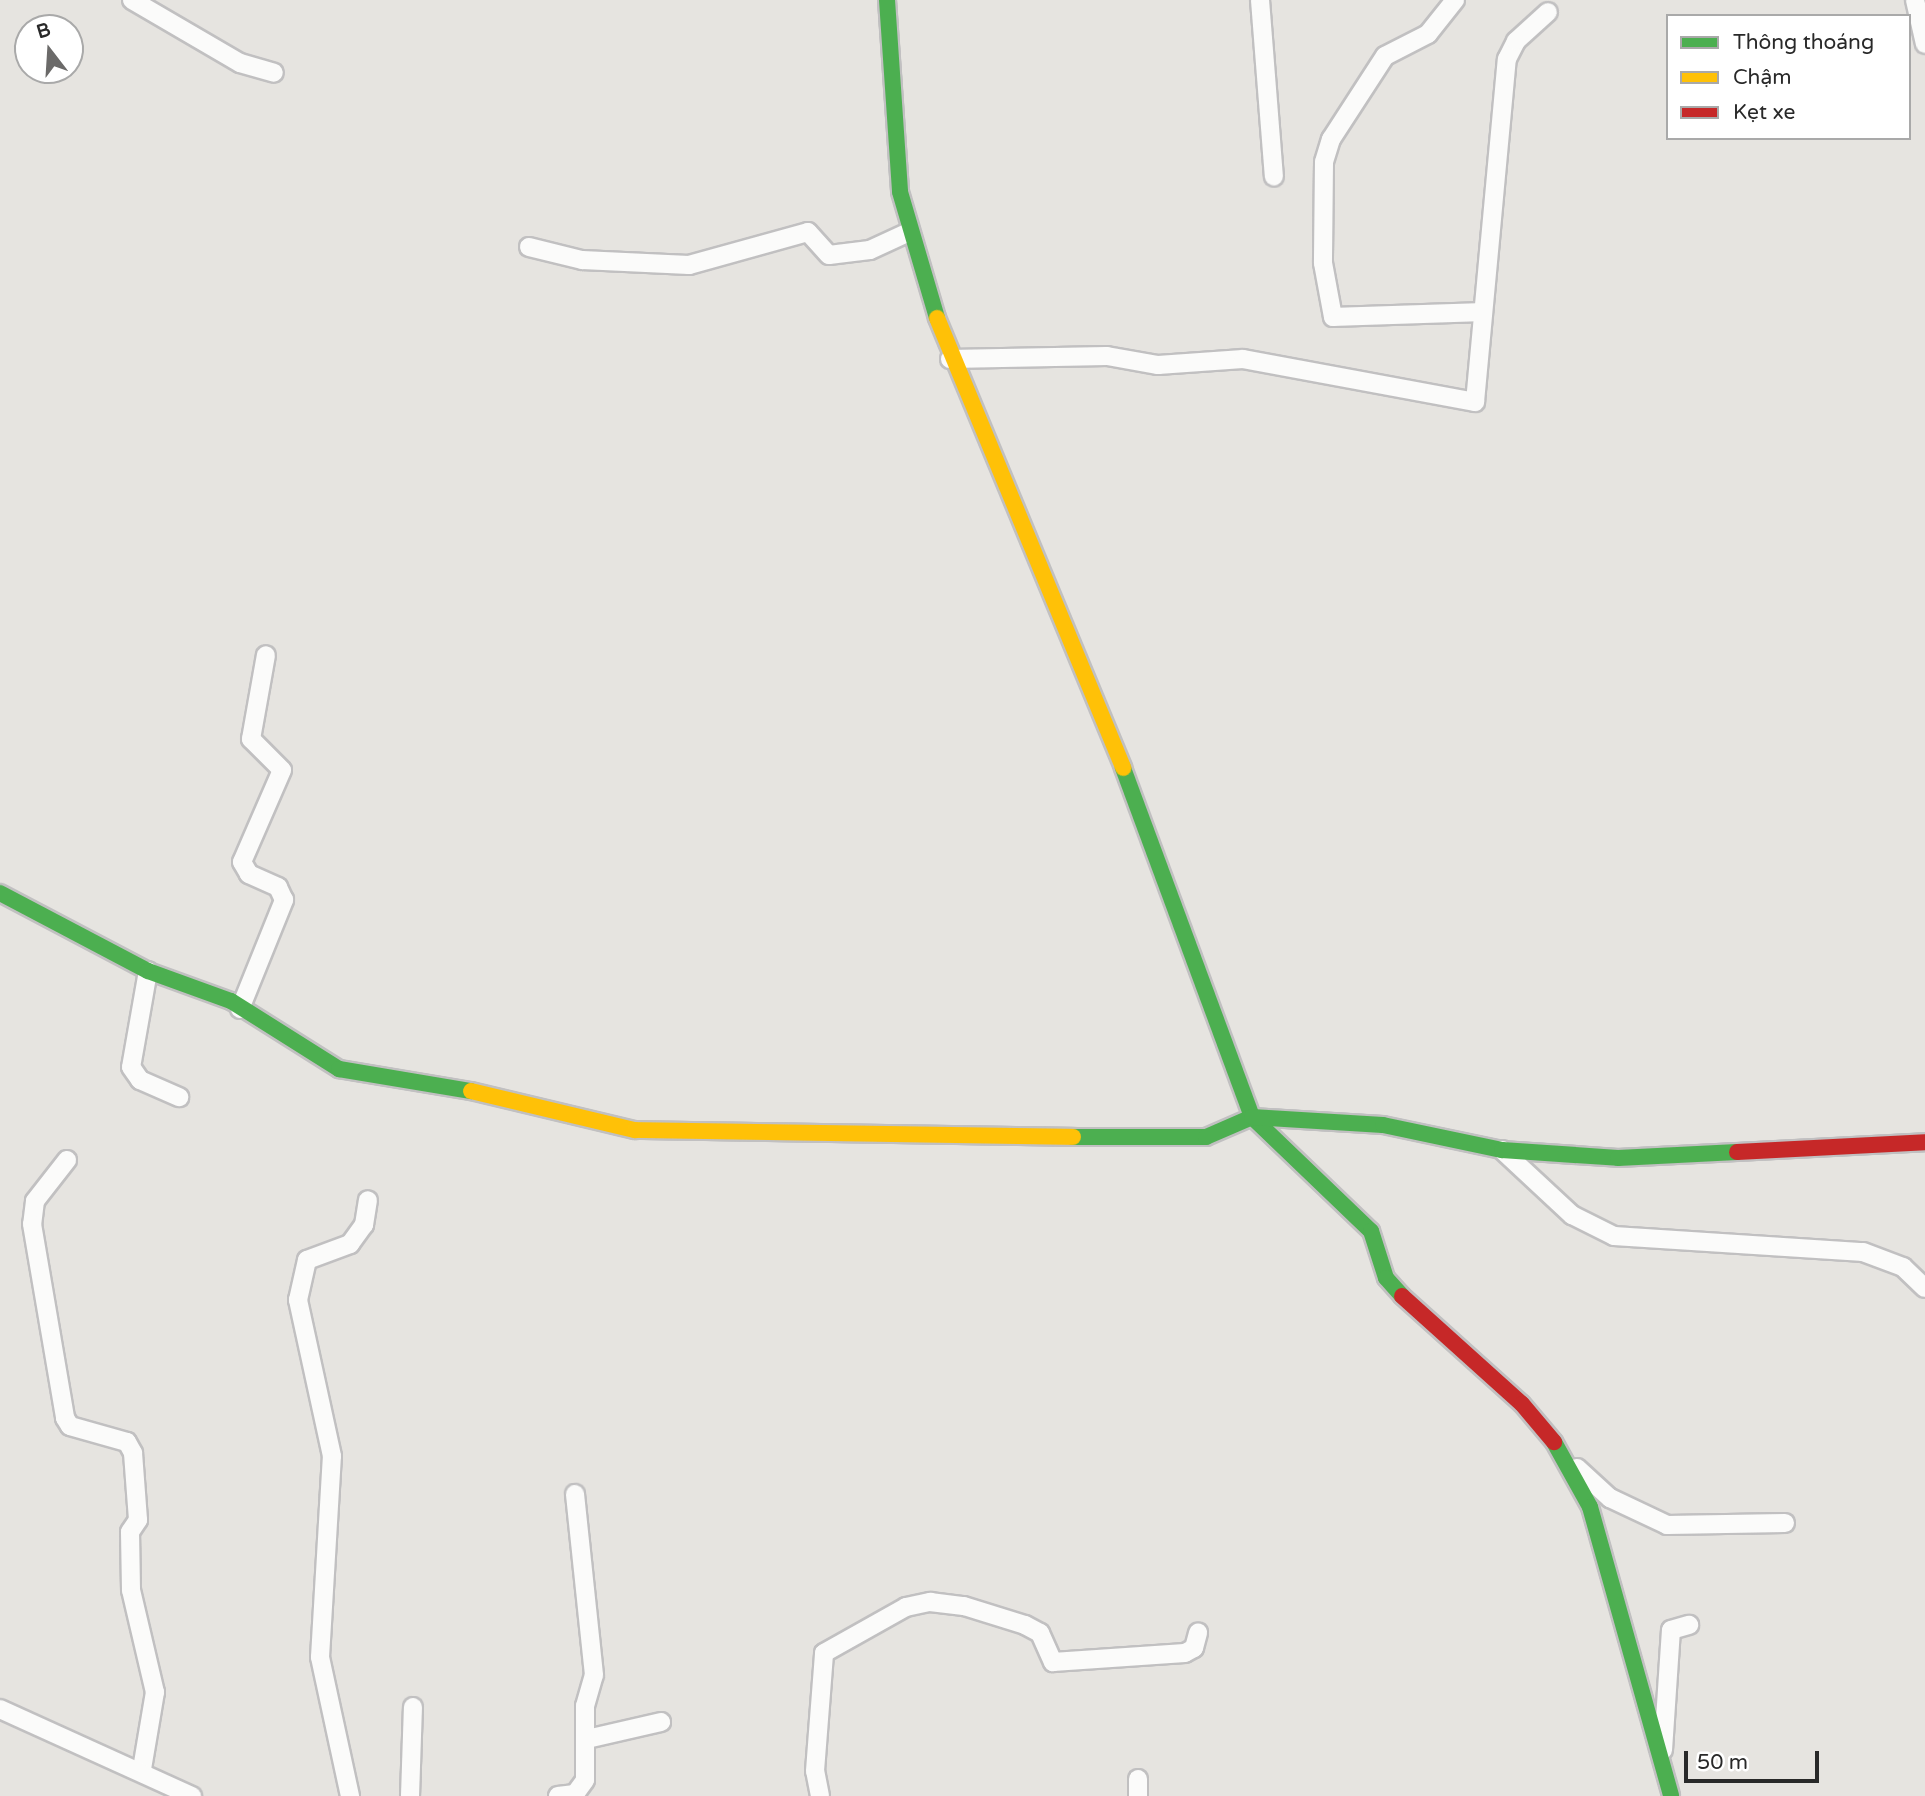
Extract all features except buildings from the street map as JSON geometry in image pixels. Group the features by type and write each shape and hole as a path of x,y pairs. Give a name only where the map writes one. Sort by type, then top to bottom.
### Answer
{"street":[{"path":"132,0 240,63 274,73"},
{"path":"887,0 900,192 909,232 950,359 1133,791 1252,1117 1371,1231 1386,1278 1419,1314 1522,1405 1570,1461 1610,1498 1667,1525 1785,1523"},
{"path":"1260,0 1274,176"},
{"path":"1455,0 1428,34 1385,57 1331,139 1324,162 1323,263 1333,317 1483,312"},
{"path":"1915,0 1925,44"},
{"path":"950,359 1107,356 1158,365 1243,359 1475,402 1507,59 1516,41 1548,12"},
{"path":"529,247 582,260 689,265 808,232 829,255 870,250 909,232"},
{"path":"240,1009 284,900 278,887 249,874 242,862 282,770 251,739 266,655"},
{"path":"0,893 148,971 240,1009 273,1033 364,1077 523,1099 541,1110 635,1130 961,1131 1134,1141 1206,1137 1252,1117 1383,1125 1502,1150 1618,1158 1925,1142"},
{"path":"148,971 131,1067 140,1080 179,1097"},
{"path":"1502,1150 1572,1214 1615,1236 1863,1252 1903,1266 1925,1288"},
{"path":"66,1160 35,1201 32,1224 65,1418 69,1426 116,1436 132,1447 138,1520 130,1532 131,1590 155,1692 142,1769"},
{"path":"350,1796 320,1657 332,1456 298,1300 307,1260 349,1244 364,1225 368,1200"},
{"path":"1570,1461 1590,1507 1671,1796"},
{"path":"558,1796 582,1788 587,1740 585,1706 594,1675 575,1494"},
{"path":"820,1796 815,1770 824,1653 906,1607 930,1602 964,1606 1025,1625 1040,1633 1052,1662 1185,1653 1194,1648 1198,1633"},
{"path":"1663,1764 1671,1630 1689,1625"},
{"path":"410,1796 413,1707"},
{"path":"0,1709 142,1769 192,1796"},
{"path":"587,1740 661,1722"}],"traffic: fast":[{"path":"887,0 900,192 937,318"},
{"path":"1123,768 1252,1117 1371,1231 1386,1278 1402,1296"},
{"path":"0,893 148,971 231,1001 339,1069 471,1091"},
{"path":"1073,1137 1206,1137 1252,1117 1383,1125 1502,1150 1618,1158 1737,1152"},
{"path":"1554,1442 1590,1507 1671,1796"}],"traffic: slow":[{"path":"937,318 1123,768"},
{"path":"471,1091 635,1130 1073,1137"}],"traffic: jam":[{"path":"1737,1152 1925,1142"},
{"path":"1402,1296 1522,1404 1554,1442"}]}
